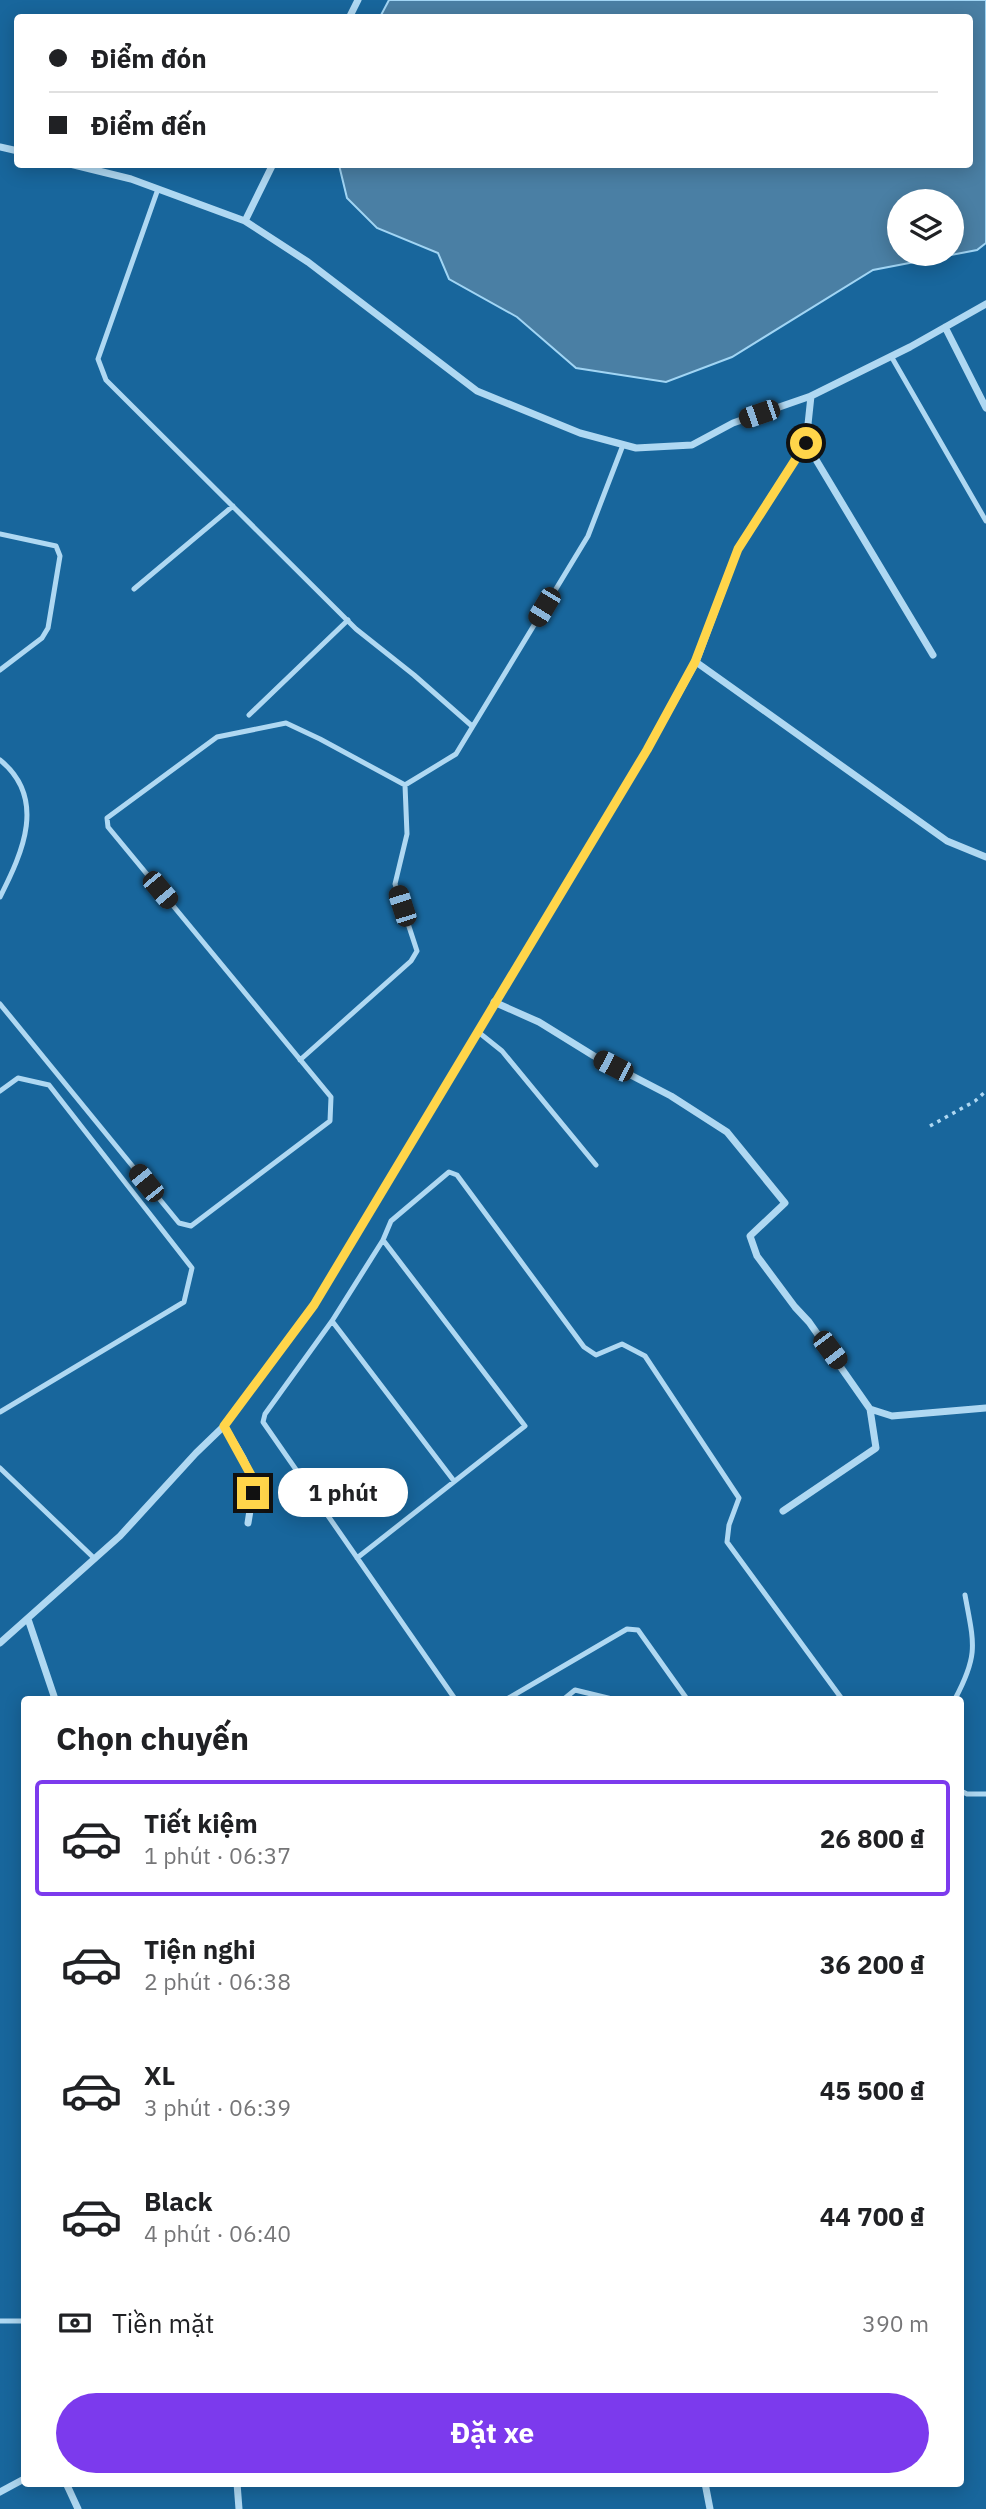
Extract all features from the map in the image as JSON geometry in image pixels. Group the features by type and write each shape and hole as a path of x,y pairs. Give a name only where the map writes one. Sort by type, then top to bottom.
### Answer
{"street":[{"path":"86,168 131,179 244,220 308,262 477,391 580,433 636,448 692,445 733,423 811,396 986,304"},
{"path":"244,220 272,168"},
{"path":"946,327 986,408"},
{"path":"0,1643 120,1536 224,1426 314,1305 647,750 695,662 738,549 806,443 811,396"},
{"path":"806,443 933,655"},
{"path":"695,662 947,841 986,857"},
{"path":"494,1002 539,1022 594,1056 671,1096 727,1132 785,1203 750,1236 757,1256 809,1322 870,1409 876,1448 783,1511"},
{"path":"870,1409 892,1416 986,1408"},
{"path":"224,1426 252,1477 253,1493 248,1522"},
{"path":"28,1619 54,1696"},
{"path":"0,2492 21,2481"},
{"path":"68,2487 78,2509"},
{"path":"237,2487 239,2509"},
{"path":"706,2487 710,2509"}],"lane":[{"path":"158,189 98,359 106,380 348,620 472,726"},
{"path":"891,356 986,521"},
{"path":"405,785 456,754 587,536 623,444"},
{"path":"134,589 233,506"},
{"path":"0,534 56,546 60,556 48,628 42,638 0,670"},
{"path":"249,715 348,620"},
{"path":"0,1004 179,1223 191,1226 330,1121 331,1097 108,827 107,818 217,737 286,723 320,738 405,785"},
{"path":"0,760 15,772 28,811 26,837 14,870 0,897"},
{"path":"300,1060 411,961 417,951 395,884 407,834 405,785"},
{"path":"477,1031 502,1051 596,1165"},
{"path":"0,1091 18,1079 49,1085 192,1268 184,1302 0,1412"},
{"path":"453,1696 263,1422 265,1414 332,1321 383,1240 391,1221 449,1172 457,1175 584,1347 596,1356 622,1344 645,1356 739,1498 729,1525 727,1542 840,1696"},
{"path":"357,1558 525,1426 383,1240"},
{"path":"332,1321 454,1481"},
{"path":"0,1468 95,1559"},
{"path":"957,1696 969,1673 974,1647 965,1595"},
{"path":"512,1696 627,1629 638,1630 685,1696"},
{"path":"568,1696 575,1690 600,1696"},
{"path":"964,1792 986,1794"},
{"path":"0,2321 21,2321"}],"path":[{"path":"930,1126 975,1101 986,1091"}],"water":[{"path":"389,0 986,0 986,243 977,250 964,252 964,189 887,189 887,266 894,266 873,270 732,357 666,382 576,368 517,317 449,279 438,253 377,228 347,198 340,168 973,168 973,14 382,14"}],"route":[{"path":"253,1493 252,1477 224,1426 314,1305 647,750 695,662 738,549 806,443"}]}
